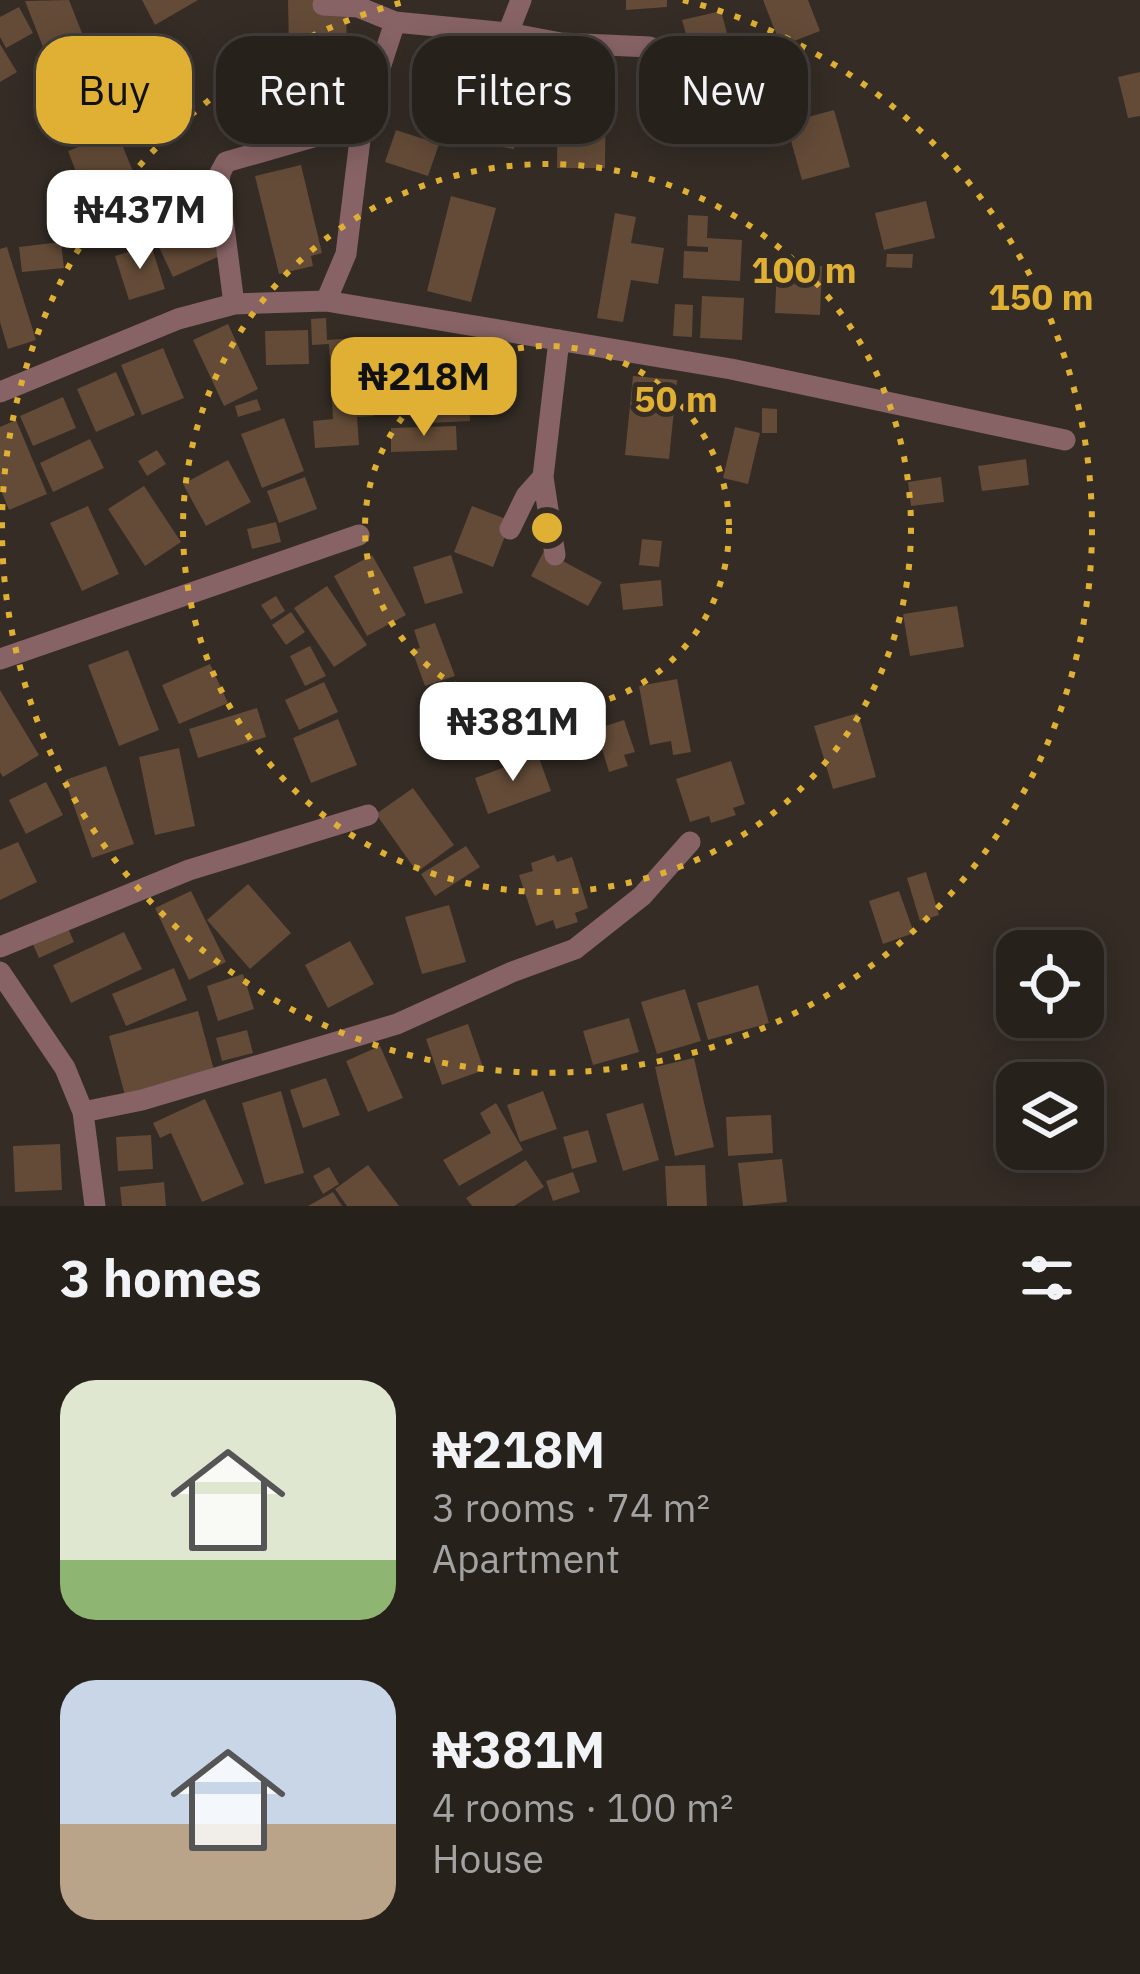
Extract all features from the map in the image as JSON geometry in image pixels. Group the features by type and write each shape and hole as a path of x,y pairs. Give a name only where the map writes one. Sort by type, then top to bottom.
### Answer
{"street":[{"path":"508,33 521,0"},
{"path":"323,5 358,8 395,22 561,43 639,47"},
{"path":"388,43 395,22"},
{"path":"234,304 220,173 226,162 289,144"},
{"path":"326,301 346,254 359,144"},
{"path":"0,392 178,320 234,304 326,301 731,369 1065,440"},
{"path":"555,555 543,477 560,340"},
{"path":"510,529 526,496 543,477"},
{"path":"0,659 359,535"},
{"path":"0,947 189,870 368,815"},
{"path":"83,1112 142,1100 397,1024 575,949 642,896 690,842"},
{"path":"0,972 65,1068 83,1112 95,1206"}],"building":[{"path":"69,0 83,36 39,36 25,1"},
{"path":"142,0 198,0 155,25"},
{"path":"288,0 315,0 346,9 347,36 289,36"},
{"path":"626,0 667,0 667,7 626,10"},
{"path":"763,0 808,0 820,31 777,36"},
{"path":"19,7 33,33 6,48 0,37 0,17"},
{"path":"721,11 728,36 686,36 682,20"},
{"path":"0,44 17,72 0,82"},
{"path":"1140,72 1140,116 1128,118 1118,77"},
{"path":"834,110 850,167 802,180 792,144 808,144 808,117"},
{"path":"396,130 412,135 412,144 439,144 428,176 385,162"},
{"path":"86,144 122,144 138,184 88,203 68,151"},
{"path":"557,144 605,144 605,168 557,168"},
{"path":"301,165 322,253 311,256 313,266 279,274 255,176"},
{"path":"193,190 222,255 173,277 143,213"},
{"path":"451,196 496,208 471,302 427,291"},
{"path":"926,201 935,238 884,250 875,213"},
{"path":"615,213 636,217 631,243 664,248 658,284 631,280 623,322 597,318"},
{"path":"688,215 708,216 707,238 742,240 740,281 683,278 684,251 708,252 708,247 687,246"},
{"path":"61,242 64,268 22,272 19,247"},
{"path":"151,245 165,289 129,300 115,256"},
{"path":"7,247 36,340 8,349 0,322 0,249"},
{"path":"887,254 913,254 912,268 886,267"},
{"path":"777,264 822,266 820,315 775,313"},
{"path":"702,296 744,298 742,340 700,338"},
{"path":"675,304 693,305 692,337 673,336"},
{"path":"326,318 327,340 369,337 374,416 357,417 359,445 315,448 313,421 333,419 329,344 312,345 311,319"},
{"path":"228,324 258,389 224,406 193,340"},
{"path":"308,330 309,364 266,365 265,331"},
{"path":"163,348 184,398 142,415 121,365"},
{"path":"407,351 415,410 380,415 373,356"},
{"path":"468,356 470,421 429,423 427,358"},
{"path":"116,372 135,415 96,432 77,389"},
{"path":"633,376 677,380 669,459 625,455"},
{"path":"63,397 76,428 33,446 20,416"},
{"path":"257,399 261,410 238,417 235,406"},
{"path":"762,408 777,409 777,433 762,433"},
{"path":"284,418 304,471 262,488 241,434"},
{"path":"16,420 47,494 9,510 0,488 0,427"},
{"path":"456,426 457,450 391,452 391,428"},
{"path":"735,427 760,433 748,484 723,478"},
{"path":"90,439 104,468 53,492 40,463"},
{"path":"157,450 166,464 147,476 138,461"},
{"path":"1026,459 1029,485 982,491 978,466"},
{"path":"228,460 251,502 206,526 183,484"},
{"path":"305,477 317,509 279,523 267,491"},
{"path":"941,477 944,502 911,506 908,482"},
{"path":"144,486 181,542 145,566 108,509"},
{"path":"88,506 119,574 82,591 50,523"},
{"path":"472,506 511,521 493,567 454,552"},
{"path":"276,522 281,542 252,549 247,529"},
{"path":"642,539 662,541 659,567 639,565"},
{"path":"544,551 602,582 588,606 531,576"},
{"path":"372,555 406,615 367,636 334,576"},
{"path":"451,555 463,593 425,604 413,567"},
{"path":"661,580 663,606 623,610 620,584"},
{"path":"327,586 367,645 334,667 294,608"},
{"path":"276,596 285,611 271,620 261,605"},
{"path":"957,606 964,647 910,656 903,614"},
{"path":"291,612 305,632 286,645 272,625"},
{"path":"435,623 455,676 425,686 412,650 420,648 414,630"},
{"path":"310,646 326,676 305,686 290,656"},
{"path":"128,650 159,730 119,746 88,665"},
{"path":"210,664 228,703 179,724 162,685"},
{"path":"677,679 691,752 673,755 671,741 650,745 639,686"},
{"path":"324,682 338,712 299,730 285,700"},
{"path":"0,690 39,755 3,777 0,772"},
{"path":"257,708 266,737 198,758 189,729"},
{"path":"858,713 876,777 833,789 814,726"},
{"path":"338,719 357,765 311,783 293,738"},
{"path":"624,720 635,752 624,755 628,766 609,772 596,729"},
{"path":"179,748 195,826 155,835 139,757"},
{"path":"538,755 551,791 488,814 475,778"},
{"path":"731,761 745,804 733,808 736,815 711,823 709,816 690,822 676,779"},
{"path":"106,766 134,844 92,858 65,780"},
{"path":"46,782 63,815 26,834 9,800"},
{"path":"413,788 454,845 417,872 376,814"},
{"path":"18,842 37,882 0,900 0,850"},
{"path":"466,846 480,867 435,896 421,874"},
{"path":"554,855 557,862 572,857 588,908 575,913 578,922 556,929 553,920 536,926 519,875 533,871 531,863"},
{"path":"926,872 939,915 920,921 907,878"},
{"path":"248,884 291,933 250,969 207,920"},
{"path":"191,891 226,962 189,980 155,908"},
{"path":"899,891 914,933 883,944 869,901"},
{"path":"449,905 466,962 422,974 405,917"},
{"path":"67,926 74,942 39,958 32,942"},
{"path":"124,932 142,969 71,1003 53,965"},
{"path":"350,941 374,984 328,1008 305,965"},
{"path":"174,968 187,1000 126,1026 112,994"},
{"path":"243,974 254,1009 218,1021 207,986"},
{"path":"758,985 769,1023 708,1040 697,1003"},
{"path":"685,989 701,1041 657,1054 641,1002"},
{"path":"198,1011 215,1074 126,1099 109,1036"},
{"path":"629,1018 639,1052 593,1065 583,1031"},
{"path":"468,1024 484,1070 442,1085 426,1039"},
{"path":"247,1030 253,1053 222,1061 216,1038"},
{"path":"380,1046 403,1098 368,1112 346,1061"},
{"path":"694,1058 714,1147 675,1156 655,1067"},
{"path":"326,1078 340,1115 303,1128 290,1090"},
{"path":"281,1091 304,1173 265,1184 242,1103"},
{"path":"543,1091 557,1129 520,1142 507,1105"},
{"path":"205,1099 244,1184 202,1202 171,1133 160,1138 153,1123"},
{"path":"496,1103 523,1150 459,1186 443,1160 491,1133 480,1113"},
{"path":"643,1103 659,1160 623,1171 606,1114"},
{"path":"771,1115 773,1153 728,1156 726,1117"},
{"path":"588,1130 597,1162 572,1169 563,1137"},
{"path":"151,1135 153,1169 118,1171 116,1137"},
{"path":"60,1144 62,1190 15,1192 13,1146"},
{"path":"782,1159 787,1202 743,1206 738,1163"},
{"path":"526,1160 544,1187 514,1206 472,1206 466,1198"},
{"path":"368,1165 399,1206 347,1206 335,1189"},
{"path":"705,1165 707,1206 667,1206 665,1166"},
{"path":"329,1167 339,1184 323,1194 313,1176"},
{"path":"573,1172 580,1192 553,1201 546,1181"},
{"path":"164,1182 166,1206 122,1206 120,1187"},
{"path":"333,1192 342,1206 308,1206"}]}
